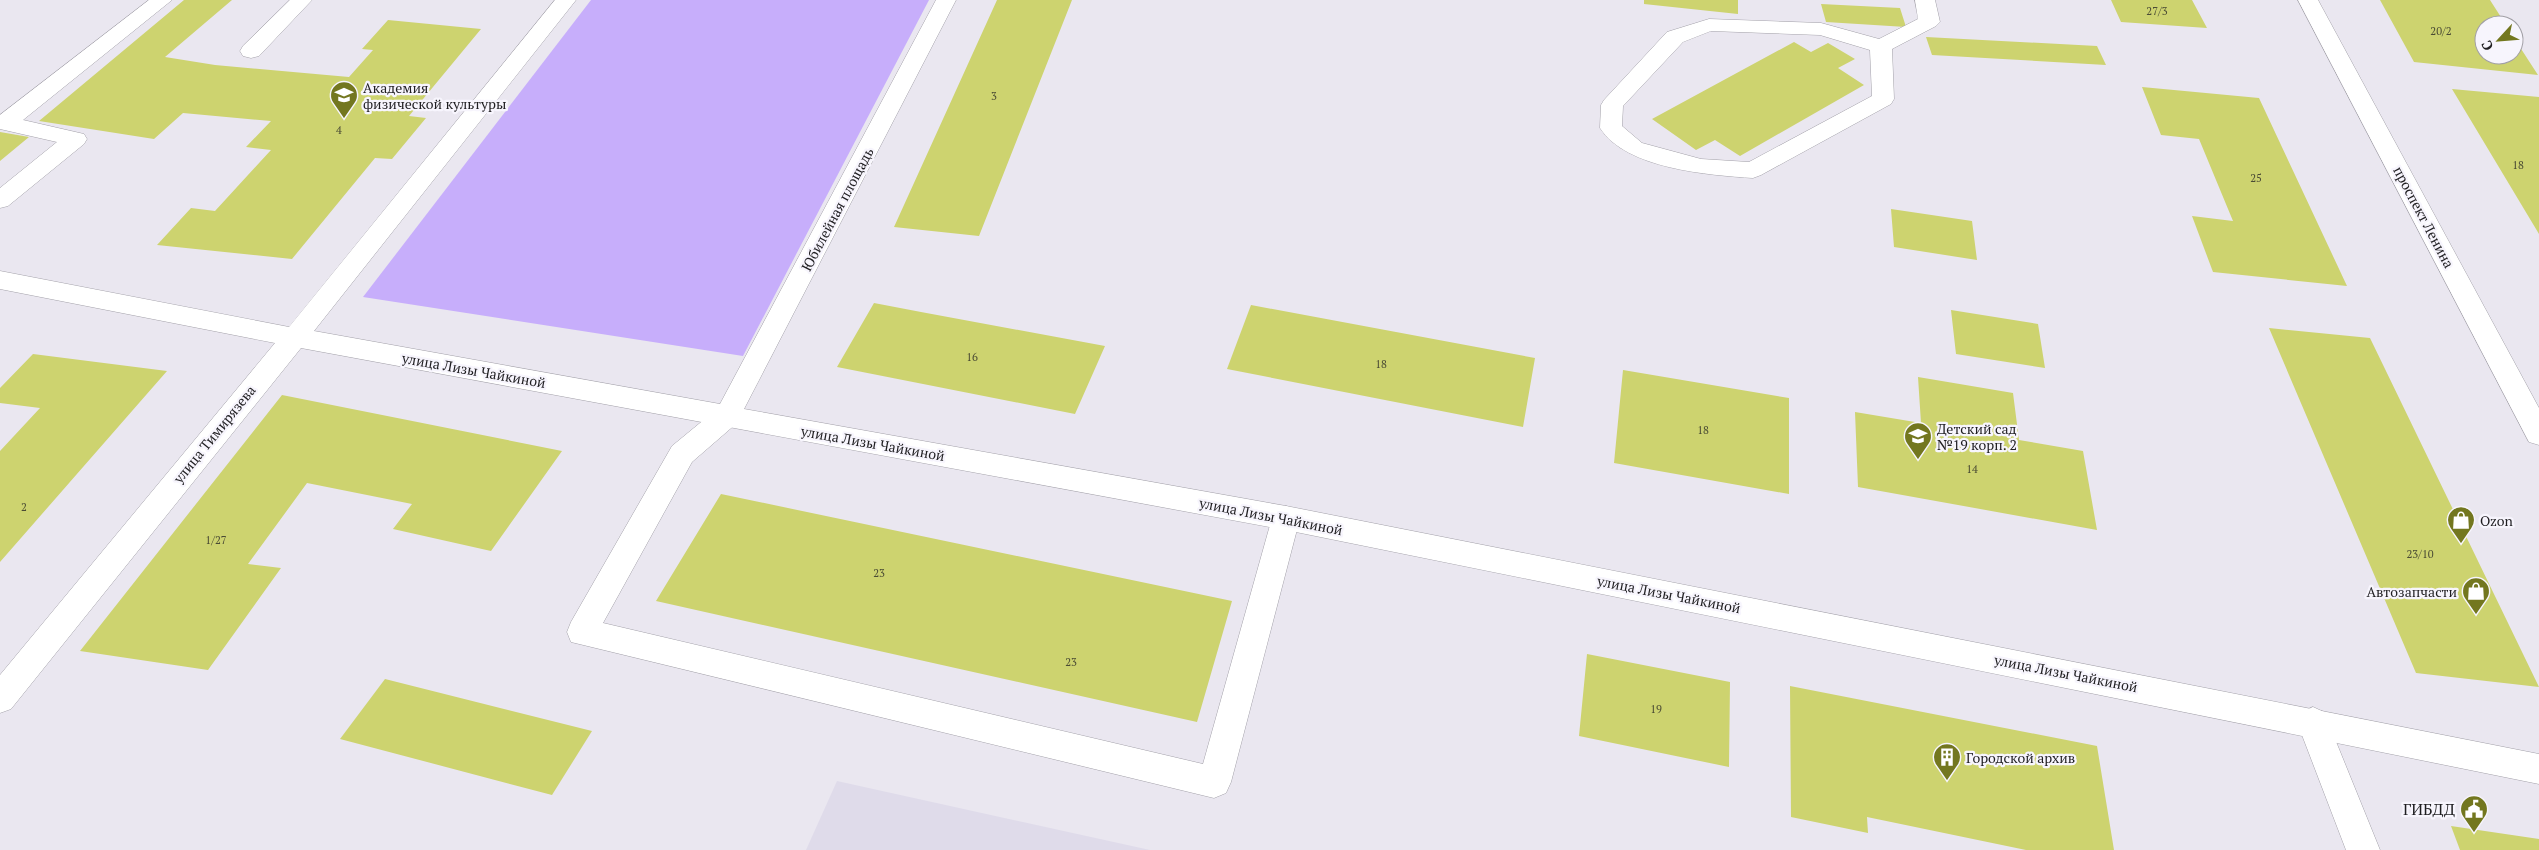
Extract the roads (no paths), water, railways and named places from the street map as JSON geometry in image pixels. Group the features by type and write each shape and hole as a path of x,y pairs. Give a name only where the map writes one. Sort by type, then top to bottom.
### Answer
{"street":[{"path":"0,200 76,139 4,123 162,0"},
{"path":"251,51 302,0"},
{"name":"улица Тимирязева","path":"0,699 430,171 566,0"},
{"name":"Юбилейная площадь","path":"727,416 946,0"},
{"path":"1881,46 1883,99 1753,170 1701,167 1634,148 1611,128 1612,105 1675,37 1709,25 1821,29 1881,46 1928,22 1925,0"},
{"name":"проспект Ленина","path":"2308,0 2539,434"},
{"name":"улица Лизы Чайкиной","path":"0,280 293,337 1286,518 2313,722 2539,770"},
{"path":"727,416 682,454 582,632 1214,782 1286,518"},
{"path":"2313,722 2363,850"}],"place":[{"name":"Aкадемия физической культуры","path":"344,119"},
{"name":"Детский сад №19 корп. 2","path":"1918,460"},
{"name":"Ozon","path":"2461,544"},
{"name":"Автозапчасти","path":"2476,615"},
{"name":"Городской архив","path":"1947,781"},
{"name":"ГИБДД","path":"2474,833"}]}
